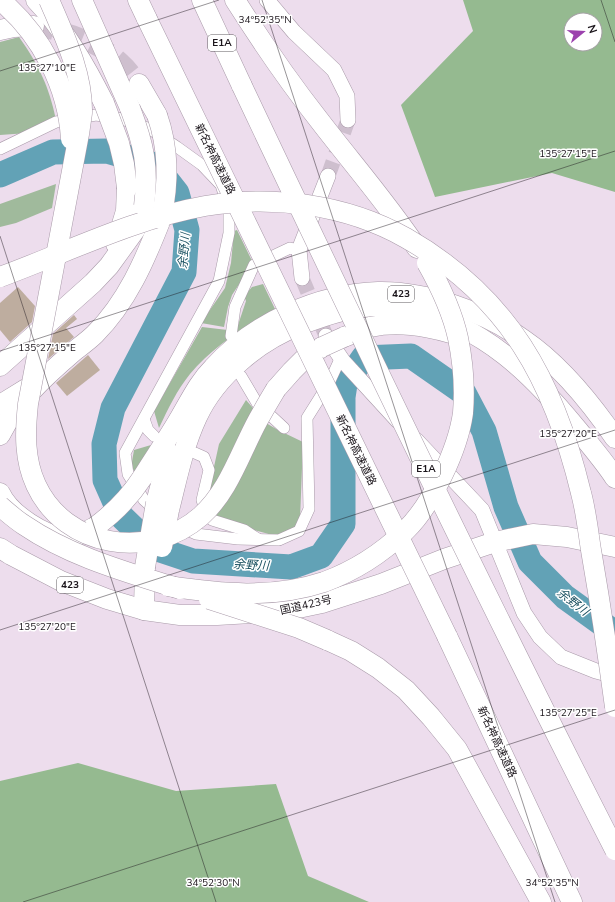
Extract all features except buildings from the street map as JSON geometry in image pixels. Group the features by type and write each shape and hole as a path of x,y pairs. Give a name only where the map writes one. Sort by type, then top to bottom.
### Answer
{"highway":[{"path":"0,0 10,8 25,25 39,43 53,68 67,109 73,165"},
{"path":"36,0 70,43 89,72 104,104 119,143 124,164 127,188 126,210 113,250 106,264 93,283"},
{"path":"49,0 71,54 81,96 82,113 33,375 26,425 26,447 29,466 36,485 46,501 57,514 72,526 86,534 102,540 135,544 170,535 188,526 214,503 225,487 258,420 276,389 304,360 331,340 369,327 408,325 430,328 450,333 474,342 522,369"},
{"path":"0,366 93,283 109,266 135,230 144,206 147,184 144,155 138,130 130,108 82,0"},
{"name":"新名神高速道路","path":"138,0 447,636 572,902"},
{"name":"E1A","path":"202,0 325,262 572,767 615,850"},
{"path":"0,506 24,525 76,553 99,563 157,574 204,591 268,593 295,589 323,582 348,572 368,560 406,530 428,500 449,462 457,439 462,413 464,389 458,337 441,289 427,262 402,224 314,113 257,35 235,0"},
{"path":"0,30 14,27 34,26"},
{"path":"0,435 15,411 45,378 95,335 112,314 138,274 148,252 161,219 165,202 167,166 166,149 162,129 157,115 139,84"},
{"path":"0,277 146,221 180,211 242,202 307,204 334,210 362,218 394,232 425,249 452,269 482,296 506,322 530,356 557,411 570,449 582,495 599,596 615,707"},
{"name":"423","path":"144,610 157,574 162,507 168,458 182,415 199,386 213,367 246,338 283,316 308,306 356,294 379,292 426,298 456,306 492,321 524,340 547,359 594,409 615,438"},
{"name":"423","path":"162,507 181,463 188,439 198,416 213,392 245,357 264,342 292,328 335,313 361,307 382,306 427,313 446,319 473,332 498,349 522,369 554,400 615,478"},
{"path":"0,405 45,378"},
{"path":"0,493 10,508 21,518 46,533 68,538 81,535 109,517 134,491 182,415"},
{"name":"国道423号","path":"0,548 61,581 107,599 144,610 180,615 209,615 284,611 322,603 381,584 444,559 495,542 534,534 567,537 615,547"},
{"path":"157,574 299,628 351,651 378,668 406,690 431,717 457,749 541,902"}],"street":[{"path":"267,0 294,32 334,70 347,96 348,120"},
{"path":"0,149 56,122 96,115 122,119 150,129 177,146 202,165 221,185 229,209 229,233 220,281 125,453 128,474 144,500 163,518 196,534 279,540 299,531 309,510 307,418 342,359"},
{"path":"302,278 299,250 328,176"},
{"path":"231,336 235,307 254,265 290,248 299,250"},
{"path":"331,340 342,359 361,382 482,510 524,613 540,637 561,657 596,671 615,676"},
{"path":"241,376 257,403 284,428"},
{"path":"144,419 148,430 154,436"},
{"path":"195,453 204,457 209,470 202,500 206,513 212,520 244,530 258,539"}],"green space":[{"path":"463,0 615,0 615,192 552,173 435,197 401,105 473,31"},
{"path":"19,37 38,67 50,97 56,120 28,133 0,135 0,42"},
{"path":"56,184 52,208 16,223 0,227 0,204"},
{"path":"237,230 253,263 232,295 224,327 201,323 225,288 231,263 234,231"},
{"path":"263,284 275,309 230,338 199,364 181,387 159,428 154,411 202,327 236,331 246,301 244,296 252,287"},
{"path":"246,400 266,423 303,442 300,520 291,532 276,536 214,519 206,503 219,444"},
{"path":"151,445 136,473 132,465 134,450"},
{"path":"78,763 176,791 276,784 308,876 369,902 0,902 0,781"}],"waterway":[{"name":"余野川","path":"0,175 53,152 107,151 155,165 177,193 187,230 184,272 113,408 104,444 105,480 121,516 154,548 193,561 291,567 321,556 343,524 343,397 345,384 363,358 411,356 464,393 484,431 506,507 530,562 565,597 615,633"}],"tunnel":[{"path":"34,26 69,34 102,49 124,65 139,84"},
{"path":"328,176 348,120"},
{"path":"302,278 326,336"}]}
